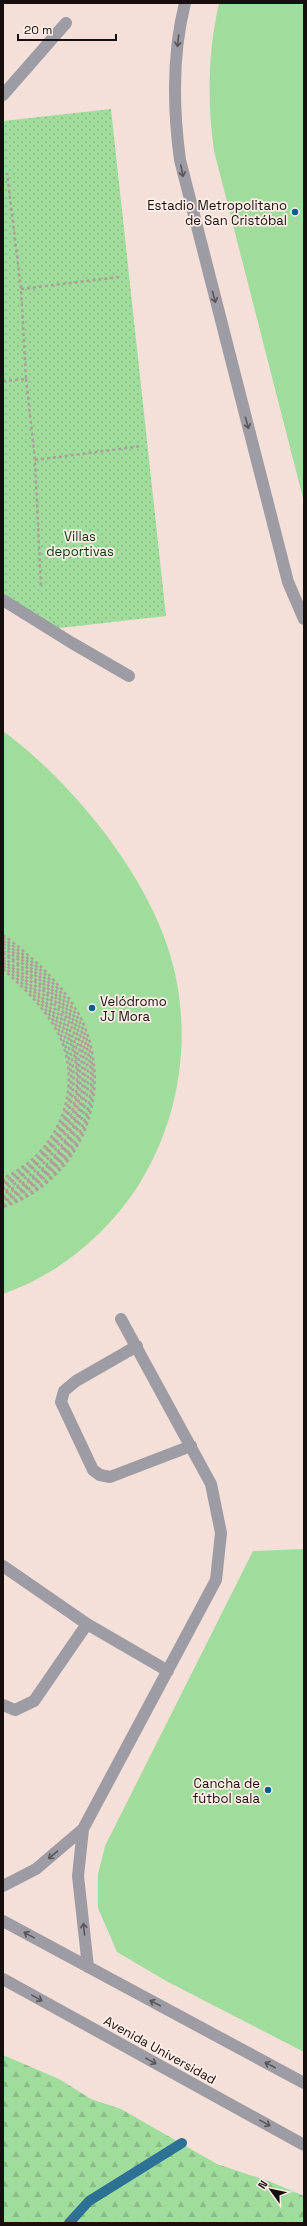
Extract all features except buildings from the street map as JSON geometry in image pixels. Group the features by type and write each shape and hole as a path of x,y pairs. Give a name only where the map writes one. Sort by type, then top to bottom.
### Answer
{"street":[{"path":"185,3 177,54 174,97 177,139 182,174 288,582 304,619"},
{"path":"3,95 66,23"},
{"path":"3,600 129,676"},
{"path":"88,1967 78,1876 83,1830 216,1580 221,1533 212,1484 121,1319"},
{"path":"137,1346 76,1381 64,1391 61,1402 93,1470 100,1475 110,1477 190,1446"},
{"path":"3,1566 87,1624 168,1671"},
{"path":"3,1705 14,1710 34,1701 87,1624"},
{"path":"3,1886 36,1869 83,1830"},
{"path":"3,1921 304,2083"},
{"name":"Avenida Universidad","path":"3,1979 304,2145"}],"path":[{"path":"7,173 21,289 26,379 35,460 42,587"},
{"path":"21,289 119,277"},
{"path":"3,381 26,379"},
{"path":"35,460 142,446"},
{"path":"3,935 43,970 73,1006 89,1037 94,1057 96,1085 88,1126 72,1156 58,1173 37,1190 3,1193"},
{"path":"3,940 41,972 75,1013 84,1032 90,1051 93,1085 87,1118 80,1137 70,1155 57,1171 24,1195 3,1193"},
{"path":"3,946 42,983 68,1017 81,1046 86,1078 80,1116 64,1151 52,1166 32,1182 3,1193"},
{"path":"3,952 35,979 63,1013 79,1047 83,1078 78,1116 71,1133 58,1155 30,1180 3,1193"},
{"path":"3,958 34,990 60,1022 73,1055 76,1084 71,1114 56,1145 36,1167 3,1193"},
{"path":"3,964 28,986 58,1023 70,1050 74,1090 67,1118 50,1149 3,1193"},
{"path":"3,969 24,989 51,1021 63,1046 69,1079 66,1106 53,1136 3,1193"}],"green space":[{"path":"219,3 304,3 304,502 214,151 210,114 210,77 215,21"},
{"name":"Villas deportivas","path":"111,109 166,616 51,629 3,597 3,121"},
{"name":"Velódromo JJ Mora","path":"3,731 58,779 84,807 109,838 131,871 150,905 165,939 175,973 180,1001 182,1028 178,1083 172,1110 152,1162 138,1186 111,1221 96,1237 79,1251 43,1276 3,1294"},
{"path":"304,1549 304,2052 168,1982 117,1952 98,1908 98,1874 105,1846 253,1551"},
{"path":"3,2055 59,2079 91,2099 121,2109 217,2164 271,2182 304,2196 304,2223 3,2223"}],"waterway":[{"path":"69,2223 89,2201 182,2143"}],"place":[{"name":"Estadio Metropolitano de San Cristóbal","path":"295,212"},
{"name":"Velódromo JJ Mora","path":"92,1008"},
{"name":"Cancha de fútbol sala","path":"268,1790"}]}
